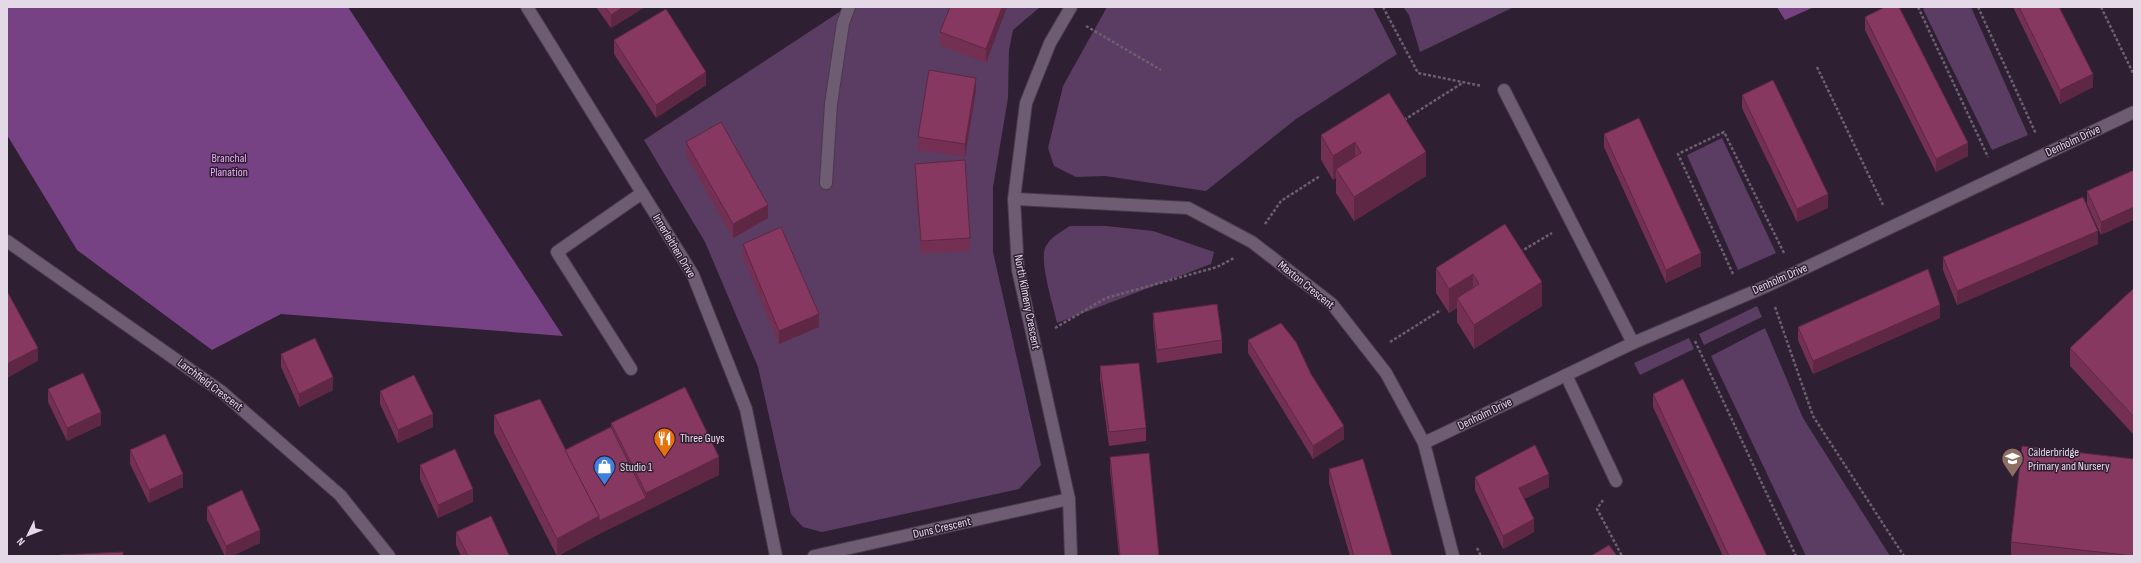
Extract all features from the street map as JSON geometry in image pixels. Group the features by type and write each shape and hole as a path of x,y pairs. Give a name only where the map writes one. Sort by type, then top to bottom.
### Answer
{"street":[{"name":"Innerleithen Drive","path":"527,7 693,274 746,409 776,556"},
{"path":"826,183 831,104 843,23 849,7"},
{"name":"North Kilmeny Crescent","path":"1069,11 1050,43 1026,103 1014,199 1018,270 1069,499 1071,556"},
{"path":"1504,90 1633,343"},
{"name":"Denholm Drive","path":"1424,443 1633,343 1767,286 2134,112"},
{"path":"631,369 557,252 642,193"},
{"name":"Maxton Crescent","path":"1014,199 1188,208 1255,244 1332,304 1386,373 1424,443 1453,556"},
{"name":"Larchfield Crescent","path":"7,241 222,392 340,495 389,556"},
{"path":"1566,375 1616,481"},
{"name":"Duns Crescent","path":"814,556 1069,499"}],"path":[{"path":"1383,7 1418,73 1504,90"},
{"path":"1918,7 1998,177"},
{"path":"1978,7 2045,154"},
{"path":"2101,7 2134,75"},
{"path":"1069,11 1161,70"},
{"path":"1816,67 1894,226"},
{"path":"1399,124 1464,82"},
{"path":"1743,296 1678,154 1724,132 1794,273"},
{"path":"1034,341 1106,298 1217,267 1255,244 1280,201 1320,176"},
{"path":"1517,254 1571,221"},
{"path":"1767,286 1813,416 1904,556"},
{"path":"1371,354 1441,310"},
{"path":"1686,320 1796,556"},
{"path":"1616,481 1597,509 1622,556"}],"shaded area":[{"path":"847,7 1040,7 1013,30 1009,50 1008,98 993,187 993,252 1041,465 1019,489 822,532 803,527 791,514 758,367 705,242 644,140"},
{"path":"1107,7 1373,7 1397,54 1296,119 1206,191 1105,176 1076,177 1054,166 1048,148 1063,86"},
{"path":"1403,7 1514,7 1420,52 1409,15"},
{"path":"1926,7 1971,7 2028,135 1992,150 1923,9"},
{"path":"1722,138 1776,253 1738,270 1687,155"},
{"path":"1070,226 1106,226 1153,231 1214,252 1211,264 1057,323 1047,283 1044,252 1046,246 1057,234"},
{"path":"1757,306 1762,317 1704,345 1699,334"},
{"path":"1765,328 1803,418 1890,556 1806,556 1711,356"},
{"path":"1689,338 1694,349 1640,375 1634,363"}],"green space":[{"name":"Branchal Planation","path":"7,7 348,7 563,336 281,314 212,350 77,250 7,135"},
{"path":"1777,7 1814,7 1785,20"}],"building":[{"path":"605,7 623,7 611,15"},
{"path":"950,7 1002,7 986,49 940,32"},
{"path":"1885,7 1899,7 1968,143 1936,159 1865,17"},
{"path":"2019,7 2059,7 2093,74 2060,90"},
{"path":"666,9 706,72 656,105 614,40"},
{"path":"929,70 976,78 965,144 918,137"},
{"path":"1773,80 1828,194 1797,209 1742,95"},
{"path":"1389,93 1426,152 1354,197 1336,169 1361,153 1355,142 1333,156 1321,135"},
{"path":"1639,118 1701,253 1666,270 1604,134"},
{"path":"721,122 768,205 733,224 686,142"},
{"path":"965,160 970,238 921,241 915,164"},
{"path":"2134,170 2134,207 2101,222 2087,191"},
{"path":"2083,197 2098,231 1957,291 1943,257"},
{"path":"1505,224 1542,282 1474,325 1457,298 1479,284 1473,274 1449,289 1436,268"},
{"path":"781,227 819,314 779,331 743,244"},
{"path":"1928,269 1940,305 1813,361 1798,327"},
{"path":"2134,288 2134,417 2070,348"},
{"path":"7,291 38,348 7,364"},
{"path":"1217,304 1222,340 1157,350 1153,313"},
{"path":"1281,323 1296,342 1311,374 1344,426 1313,446 1248,340"},
{"path":"315,338 333,377 299,394 281,354"},
{"path":"1139,363 1146,428 1109,432 1100,366"},
{"path":"83,373 101,412 67,428 48,389"},
{"path":"414,375 433,414 398,430 380,391"},
{"path":"1683,379 1767,556 1729,556 1653,394"},
{"name":"Three Guys","path":"685,387 719,457 646,493 611,423"},
{"path":"540,399 599,516 557,539 494,415"},
{"name":"Studio 1","path":"611,427 646,498 599,521 599,516 565,450"},
{"path":"165,434 183,474 149,490 130,450"},
{"path":"1535,445 1549,474 1519,488 1534,519 1503,536 1475,477"},
{"path":"2022,446 2134,459 2134,556 2011,542"},
{"path":"455,449 473,489 438,505 420,465"},
{"path":"1149,453 1159,556 1120,556 1110,457"},
{"path":"1363,459 1392,556 1354,556 1329,469"},
{"path":"242,490 260,530 226,546 207,507"},
{"path":"491,516 509,555 468,556 456,532"},
{"path":"1609,545 1617,556 1591,556"},
{"path":"123,552 123,556 60,555"}],"place":[{"name":"Three Guys","path":"665,458"},
{"name":"Calderbridge Primary and Nursery","path":"2012,478"},
{"name":"Studio 1","path":"605,486"}]}
